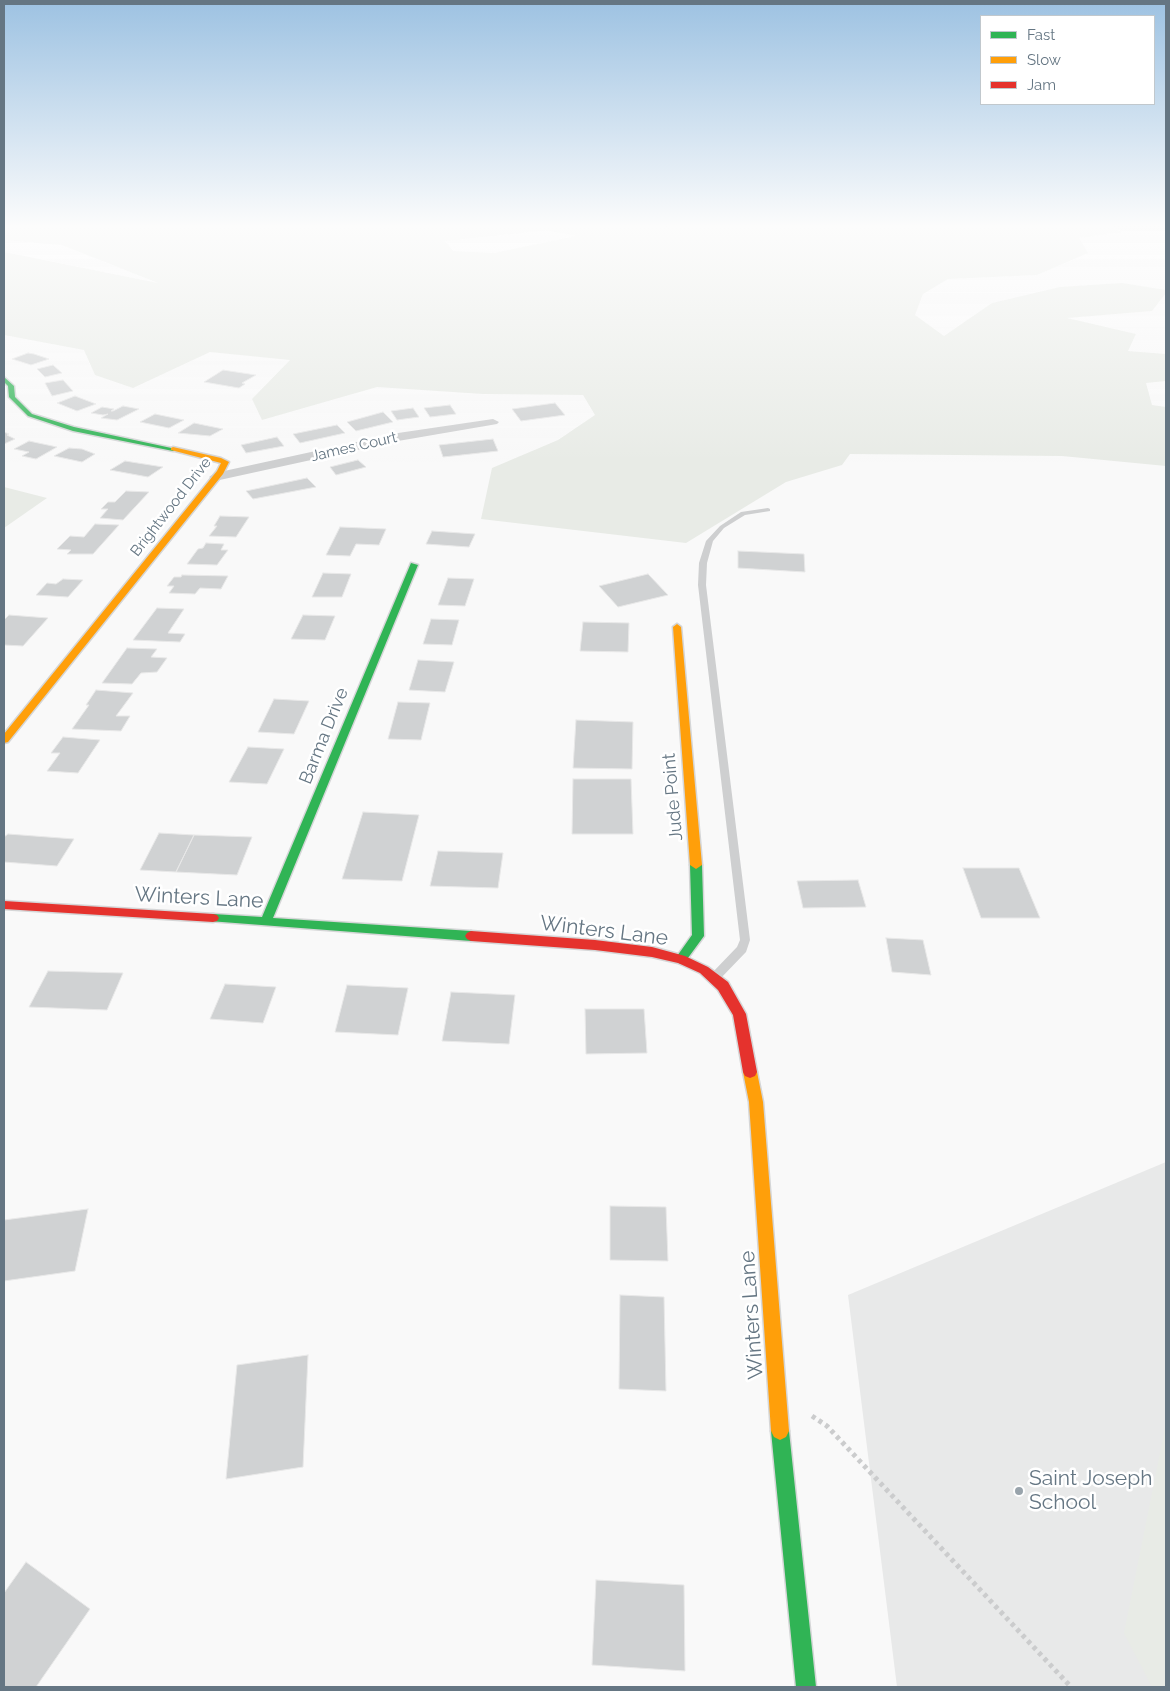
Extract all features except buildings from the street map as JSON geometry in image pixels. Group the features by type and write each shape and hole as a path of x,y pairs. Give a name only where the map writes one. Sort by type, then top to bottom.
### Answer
{"street":[{"name":"Brightwood Drive","path":"4,379 11,386 12,397 30,415 40,419 73,429 219,458 225,462 215,477 4,740"},
{"name":"James Court","path":"215,477 398,436 493,422"},
{"name":"Barma Drive","path":"266,921 414,565"},
{"name":"Jude Point","path":"677,627 698,885 698,936 681,959"},
{"name":"Winters Lane","path":"4,906 266,921 595,945 652,952 681,959 704,970 723,986 739,1014 756,1102 776,1392 806,1687"}],"lane":[{"path":"714,978 742,950 745,940 702,585 703,563 710,541 722,527 743,513 768,510"}],"path":[{"path":"805,1411 827,1426 1071,1687"}],"shaded area":[{"path":"4,304 919,304 915,315 944,336 991,304 1158,304 1152,311 1067,318 1136,334 1128,351 1166,354 1166,381 1146,383 1152,405 1166,407 1166,466 1062,456 850,454 842,465 786,482 686,543 481,519 492,468 558,440 595,415 583,395 483,394 377,387 262,420 252,399 290,360 210,352 133,388 95,375 84,350 4,335"},
{"path":"4,487 47,498 4,528"},
{"name":"Saint Joseph School","path":"1166,1162 1166,1687 897,1687 848,1295"},
{"path":"1166,1423 1166,1687 1152,1687 1124,1633"}],"traffic: fast":[{"path":"4,379 11,386 12,397 30,415 73,429 173,449"},
{"path":"266,921 414,565"},
{"path":"681,959 698,936 696,865"},
{"path":"213,918 471,936"},
{"path":"780,1431 806,1687"}],"traffic: slow":[{"path":"4,740 220,472 225,462 173,449"},
{"path":"677,627 696,865"},
{"path":"750,1072 756,1102 780,1431"}],"traffic: jam":[{"path":"4,905 213,918"},
{"path":"471,936 595,945 652,952 681,959 704,970 723,986 739,1014 750,1072"}],"place":[{"name":"Saint Joseph School","path":"1019,1491"}]}
